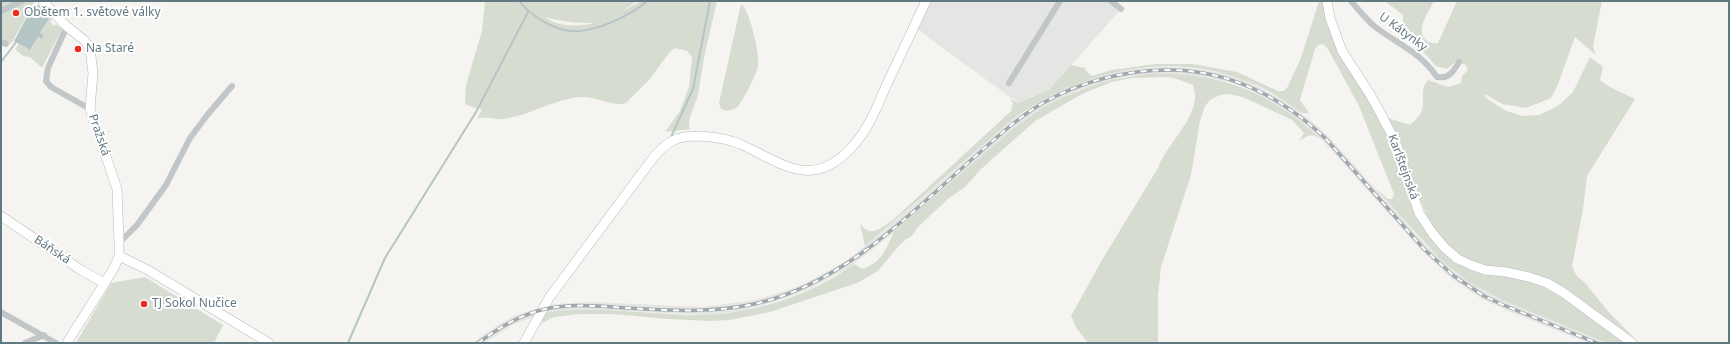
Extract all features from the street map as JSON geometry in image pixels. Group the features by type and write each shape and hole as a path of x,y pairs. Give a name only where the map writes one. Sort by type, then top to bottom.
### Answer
{"street":[{"path":"1,11 22,1"},
{"name":"Pražská","path":"43,1 67,26 85,41 90,48 93,73 90,109 116,185 119,242 118,256 114,268 67,343"},
{"path":"524,343 541,310 566,274 650,162 659,151 671,141 694,136 711,137 738,144 788,168 802,171 814,170 841,158 860,137 873,115 926,1"},
{"path":"1009,83 1060,1"},
{"path":"1111,1 1121,9"},
{"name":"Karlštejnská","path":"1327,1 1330,18 1342,51 1371,96 1396,143 1419,212 1433,234 1445,248 1458,259 1485,270 1506,272 1547,283 1564,293 1632,343"},
{"name":"U Kátynky","path":"1351,1 1376,27 1413,51 1431,68 1437,77 1444,78 1451,74 1459,62"},
{"path":"67,26 52,57 48,68 46,81 51,87 90,109"},
{"path":"119,242 137,224 166,185 190,138 232,86"},
{"name":"Báňská","path":"1,216 81,270 104,283"},
{"path":"118,256 148,270 269,343"},
{"path":"1,312 56,343"},
{"path":"25,343 44,335"}],"shaded area":[{"path":"1,1 33,1 34,3 11,44 1,39"},
{"path":"485,1 637,1 621,12 641,1 717,1 704,58 698,95 689,120 689,127 691,129 665,132 680,111 689,87 692,57 687,51 675,48 669,53 649,80 626,103 615,104 587,97 571,98 514,117 497,119 484,117 477,119 482,109 465,104 466,85 482,31","holes":["545,17 570,22 595,23 569,25 556,23"]},
{"path":"926,1 1111,1 1121,9 1049,90 1018,103 914,27"},
{"path":"1319,1 1323,1 1368,98 1392,145 1429,237 1455,263 1469,269 1484,274 1505,276 1528,281 1546,287 1561,296 1625,343 1607,343 1502,300 1469,282 1443,262 1376,189 1388,199 1392,199 1394,194 1359,106 1328,49 1323,44 1318,45 1315,49 1300,100 1309,113 1301,112 1259,86 1220,73 1188,67 1156,67 1125,70 1093,78 1063,90 1035,105 1008,123 865,246 860,224 869,231 873,231 881,228 894,219 1011,111 1013,103 1010,99 1018,103 1049,90 1071,65 1085,68 1086,71 1092,76 1111,70 1156,64 1192,64 1237,72 1278,91 1284,91 1287,88 1301,58"},
{"path":"1385,1 1434,1 1424,21 1422,32 1424,38 1428,42 1438,43 1457,1 1602,1 1593,46 1596,55 1575,37 1558,84 1551,98 1526,108 1502,104 1485,94 1485,97 1507,111 1522,116 1539,115 1558,106 1573,92 1590,57 1603,67 1600,80 1608,86 1635,99 1587,176 1583,209 1572,266 1579,278 1636,340 1566,289 1472,262 1458,254 1439,236 1426,214 1388,118 1410,125 1417,118 1423,107 1423,91 1428,80 1448,87 1461,83 1462,76 1468,70 1466,65 1456,61 1447,69 1436,66 1420,48 1407,41 1408,36 1403,33 1403,15"},
{"path":"34,4 40,6 50,17 40,33 44,35 42,39 38,37 30,50 14,41"},
{"path":"741,4 748,15 754,33 758,66 749,88 737,108 727,111 721,109 719,103"},
{"path":"50,17 52,20 50,22 54,26 56,24 62,29 42,68 30,57 23,56 15,49 19,44 30,50 38,37 42,39 44,36 40,33"},
{"path":"1162,67 1200,69 1234,76 1283,100 1314,123 1329,137 1427,246 1456,273 1502,300 1607,343 1588,343 1513,313 1482,299 1452,279 1422,251 1324,142 1309,128 1279,106 1248,89 1232,83 1199,76 1162,74 1130,76 1095,85 1063,97 1045,106 1013,129 887,238 850,267 811,288 794,295 739,311 704,315 589,309 558,311 542,314 515,324 484,343 472,343 512,317 540,307 557,304 590,302 703,307 755,300 791,289 808,282 846,261 882,232 1008,123 1042,100 1075,84 1109,73 1129,69"},
{"path":"1148,74 1198,76 1243,88 1285,110 1324,142 1314,136 1306,137 1299,141 1304,133 1292,120 1243,97 1228,94 1220,95 1210,100 1205,106 1200,121 1191,175 1161,267 1158,295 1158,343 1088,343 1077,329 1071,316 1102,260 1190,115 1195,97 1193,85 1174,78 1163,77 1132,78 1112,82 1084,93 1035,121 981,169 965,187 949,198 918,227 911,237 906,239 897,248 878,271 857,283 770,312 730,320 710,321 612,314 579,314 554,317 542,323 544,313 579,310 614,310 684,315 728,313 751,309 795,296 816,287 854,264 862,269 879,259 894,231 1013,129 1045,106 1063,97 1111,80"},
{"name":"TJ Sokol Nučice","path":"145,277 223,325 214,343 76,343 111,283"}],"waterway":[{"path":"519,1 524,7 542,21 557,28 571,31 590,29 622,18 647,1"},
{"path":"671,137 693,89 710,1"},
{"path":"348,343 385,258 476,112 528,12"},
{"path":"1,62 17,41"}],"railway":[{"path":"478,343 516,319 541,310 563,306 605,306 664,310 719,309 755,304 803,288 831,273 883,237 1001,134 1024,115 1041,104 1072,89 1105,78 1122,74 1157,70 1196,72 1217,76 1257,90 1275,100 1293,112 1326,139 1424,249 1454,276 1484,296 1501,304 1597,343"}],"place":[{"name":"Obětem 1. světové války","path":"16,13"},
{"name":"Na Staré","path":"78,49"},
{"name":"TJ Sokol Nučice","path":"144,304"}]}
